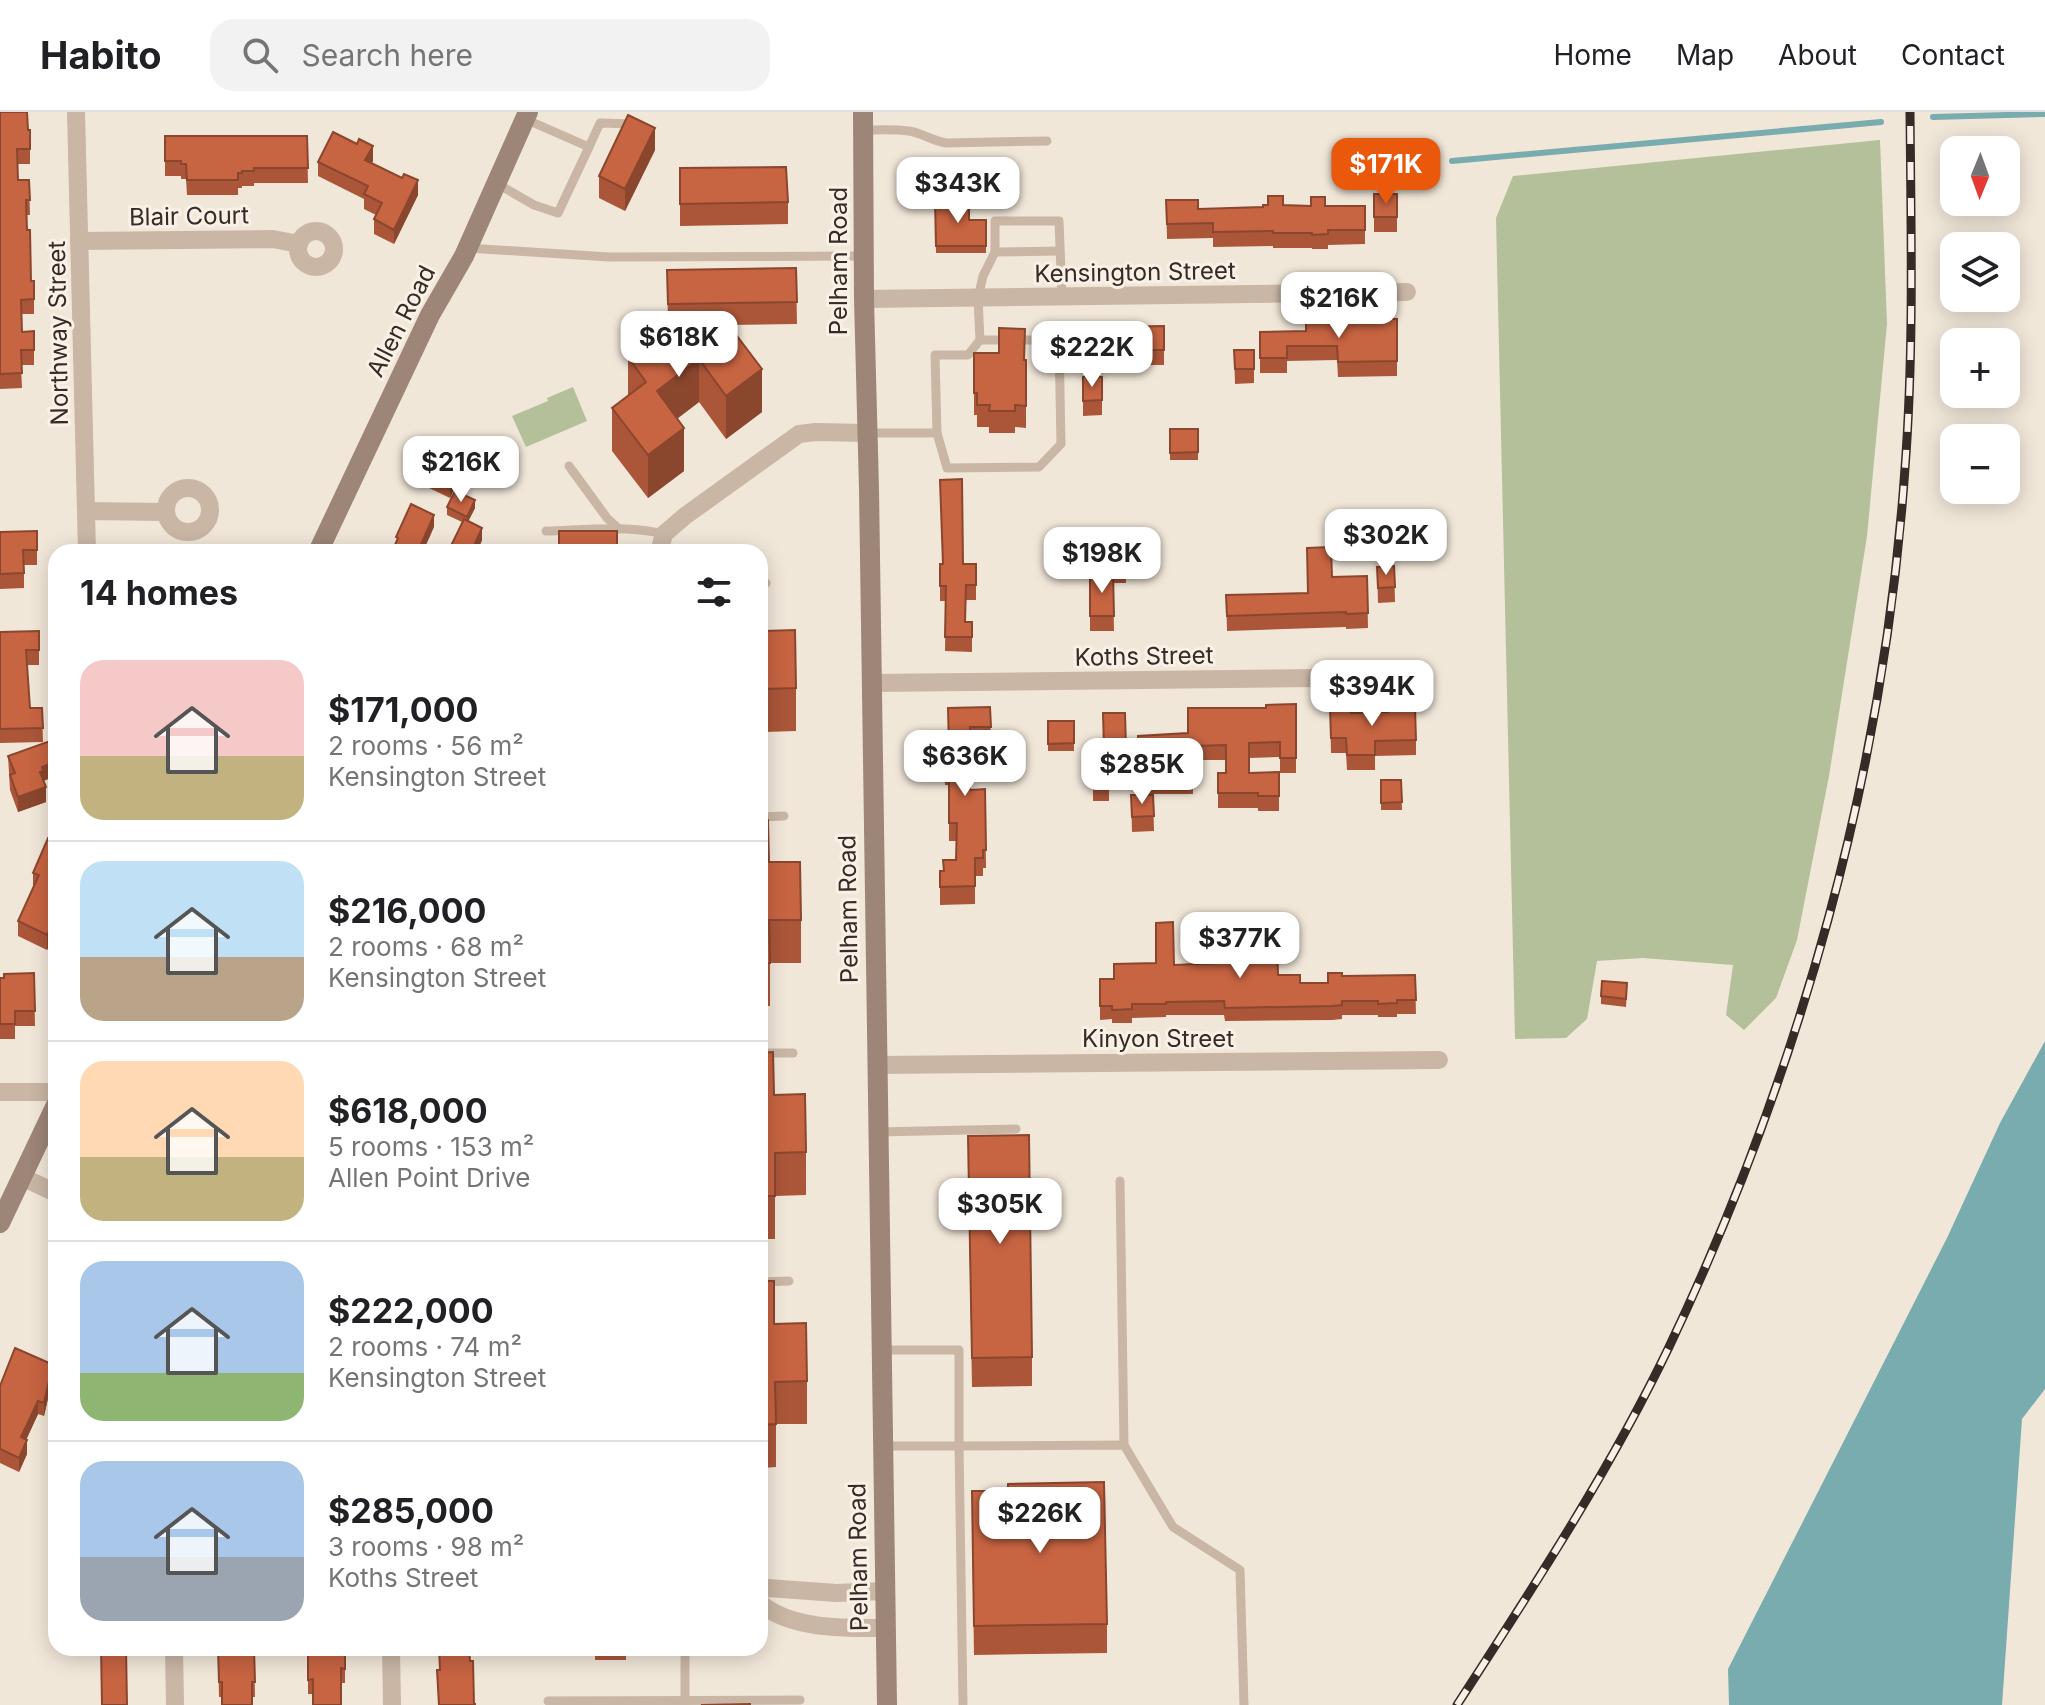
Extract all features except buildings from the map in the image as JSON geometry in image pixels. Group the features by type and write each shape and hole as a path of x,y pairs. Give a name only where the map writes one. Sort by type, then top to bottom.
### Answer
{"main road":[{"name":"Allen Road","path":"322,544 430,315 467,248 527,116"},
{"name":"Pelham Road","path":"863,121 887,1705"},
{"path":"0,1223 48,1122"}],"street":[{"name":"Northway Street","path":"76,112 87,544"},
{"name":"Blair Court","path":"79,241 273,239 299,244"},
{"name":"Kensington Street","path":"864,299 1407,292"},
{"path":"662,543 742,474 799,434 866,433"},
{"path":"86,511 166,512"},
{"name":"Koths Street","path":"871,683 1417,677"},
{"name":"Kinyon Street","path":"877,1065 1439,1060"},
{"path":"0,1092 48,1092"},
{"path":"22,1177 48,1189"},
{"path":"768,1588 836,1593 884,1591"},
{"path":"768,1609 811,1625 885,1628"},
{"path":"174,1656 175,1705"},
{"path":"391,1656 392,1705"}],"lane":[{"path":"527,116 589,147"},
{"path":"863,121 946,143 1047,141"},
{"path":"496,183 534,205 558,213 600,123 645,124"},
{"path":"980,340 1059,340 1061,444 1039,467 947,468 937,433 935,355 968,355 980,340 978,298 983,276 995,252 995,221 1059,221 1062,297"},
{"path":"467,248 609,257 863,256"},
{"path":"995,252 1060,251"},
{"path":"866,433 937,433"},
{"path":"569,466 607,518 619,529"},
{"path":"546,531 646,530 662,543"},
{"path":"768,817 784,816"},
{"path":"768,1053 793,1053"},
{"path":"878,1132 1016,1129"},
{"path":"1120,1181 1124,1445 1173,1527 1240,1570 1244,1705"},
{"path":"768,1282 789,1281"},
{"path":"881,1350 959,1350 963,1705"},
{"path":"883,1446 1124,1445"},
{"path":"685,1656 685,1700"},
{"path":"548,1701 800,1700"}],"green space":[{"path":"1880,140 1887,324 1867,536 1829,776 1797,940 1776,998 1744,1030 1726,1015 1733,965 1643,958 1597,961 1587,1019 1566,1038 1515,1039 1496,218 1513,176"},
{"path":"573,387 587,421 526,447 512,416"}],"water":[{"path":"2045,1041 2045,1389 2022,1419 2002,1705 1729,1705 1728,1669 1947,1238 2000,1123"}],"waterway":[{"path":"1933,117 2045,114"},
{"path":"1452,161 1881,122"}],"railway":[{"path":"1457,1705 1595,1485 1669,1347 1716,1243 1758,1137 1796,1028 1828,919 1856,808 1878,695 1894,582 1910,379 1910,112"}]}
